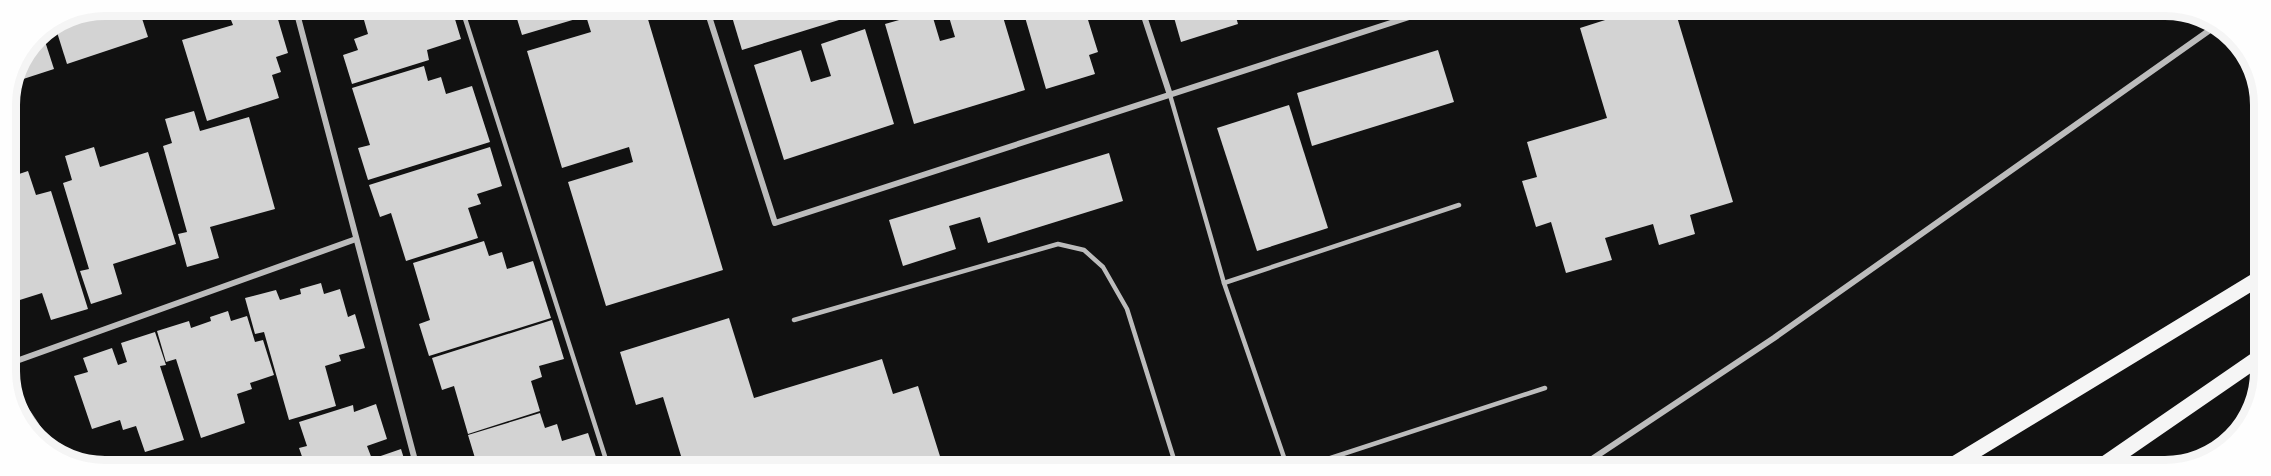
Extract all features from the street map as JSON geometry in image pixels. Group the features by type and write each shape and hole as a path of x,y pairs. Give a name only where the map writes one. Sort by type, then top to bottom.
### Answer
{"highway":[{"path":"2111,460 2254,361"}],"main road":[{"path":"1960,460 2254,281"}],"street":[{"path":"298,16 415,460"},
{"path":"709,16 775,223 1412,16"},
{"path":"1144,16 1170,94"},
{"path":"1591,460 1774,338 2211,29"},
{"path":"16,361 356,239"},
{"path":"27,412 38,429"}],"lane":[{"path":"464,16 606,460"},
{"path":"1170,94 1224,284 1285,460"},
{"path":"1224,284 1459,205"},
{"path":"794,320 1058,244 1084,250 1104,267 1127,309 1174,460"},
{"path":"1325,460 1545,388"}],"building":[{"path":"141,16 148,37 67,64 56,31 88,18"},
{"path":"199,16 214,16 200,20"},
{"path":"229,16 277,16 288,53 276,57 281,72 272,75 279,98 207,121 182,40 233,25"},
{"path":"363,16 454,16 461,39 427,50 429,60 352,84 343,55 358,50 354,39 368,34"},
{"path":"516,16 586,16 522,35"},
{"path":"586,16 647,16 723,270 606,306 568,182 633,162 629,147 562,168 527,51 591,32"},
{"path":"732,16 838,16 839,20 742,50"},
{"path":"913,16 932,16 940,41 955,37 949,16 1003,16 1025,90 914,124 885,24"},
{"path":"1025,16 1087,16 1098,52 1089,55 1095,74 1046,89"},
{"path":"1174,16 1236,16 1238,24 1181,42"},
{"path":"1618,16 1677,16 1733,202 1690,215 1695,234 1659,245 1653,224 1605,238 1612,260 1566,273 1551,222 1536,227 1522,181 1537,177 1527,142 1607,118 1580,28"},
{"path":"865,29 894,124 784,160 754,65 801,50 811,82 831,76 821,44"},
{"path":"45,40 54,69 21,80 35,51"},
{"path":"1438,50 1454,102 1312,146 1297,93"},
{"path":"424,66 428,81 441,77 446,94 472,86 490,142 368,180 358,148 370,145 352,88"},
{"path":"1289,105 1328,228 1257,251 1217,128"},
{"path":"194,111 200,131 249,117 275,209 210,227 219,258 187,267 178,234 187,232 163,146 172,143 165,119"},
{"path":"94,147 100,167 148,152 176,244 113,264 122,294 91,304 80,271 89,269 63,183 72,180 65,156"},
{"path":"490,147 502,186 477,194 481,204 468,208 478,238 406,261 391,213 380,217 369,185"},
{"path":"1109,153 1123,201 988,243 980,217 949,226 956,249 903,266 889,220"},
{"path":"28,171 36,195 51,191 88,309 51,320 42,293 16,301 17,175"},
{"path":"484,241 489,256 502,252 507,269 533,261 551,318 429,356 419,324 430,320 413,263"},
{"path":"321,283 324,294 340,289 348,317 355,314 365,348 339,355 341,361 325,366 336,406 289,420 264,332 255,334 245,298 276,290 280,300 301,294 300,289"},
{"path":"228,311 231,321 247,316 255,342 263,340 274,375 250,383 252,389 237,394 245,423 201,438 176,359 166,362 157,331 189,321 191,328 211,321 210,317"},
{"path":"729,318 754,398 882,359 893,394 918,386 941,460 682,460 663,397 636,405 620,352"},
{"path":"552,320 564,359 539,366 542,377 531,381 540,411 468,434 454,386 442,390 432,358"},
{"path":"155,332 166,365 160,366 184,440 145,452 136,426 123,430 120,420 92,429 74,376 88,372 83,358 112,348 118,365 127,362 121,343"},
{"path":"376,404 387,439 367,446 372,459 401,449 404,460 303,460 299,448 307,446 299,422 353,405 354,412"},
{"path":"540,413 545,428 557,424 562,441 588,433 597,460 476,460 468,435"}]}
